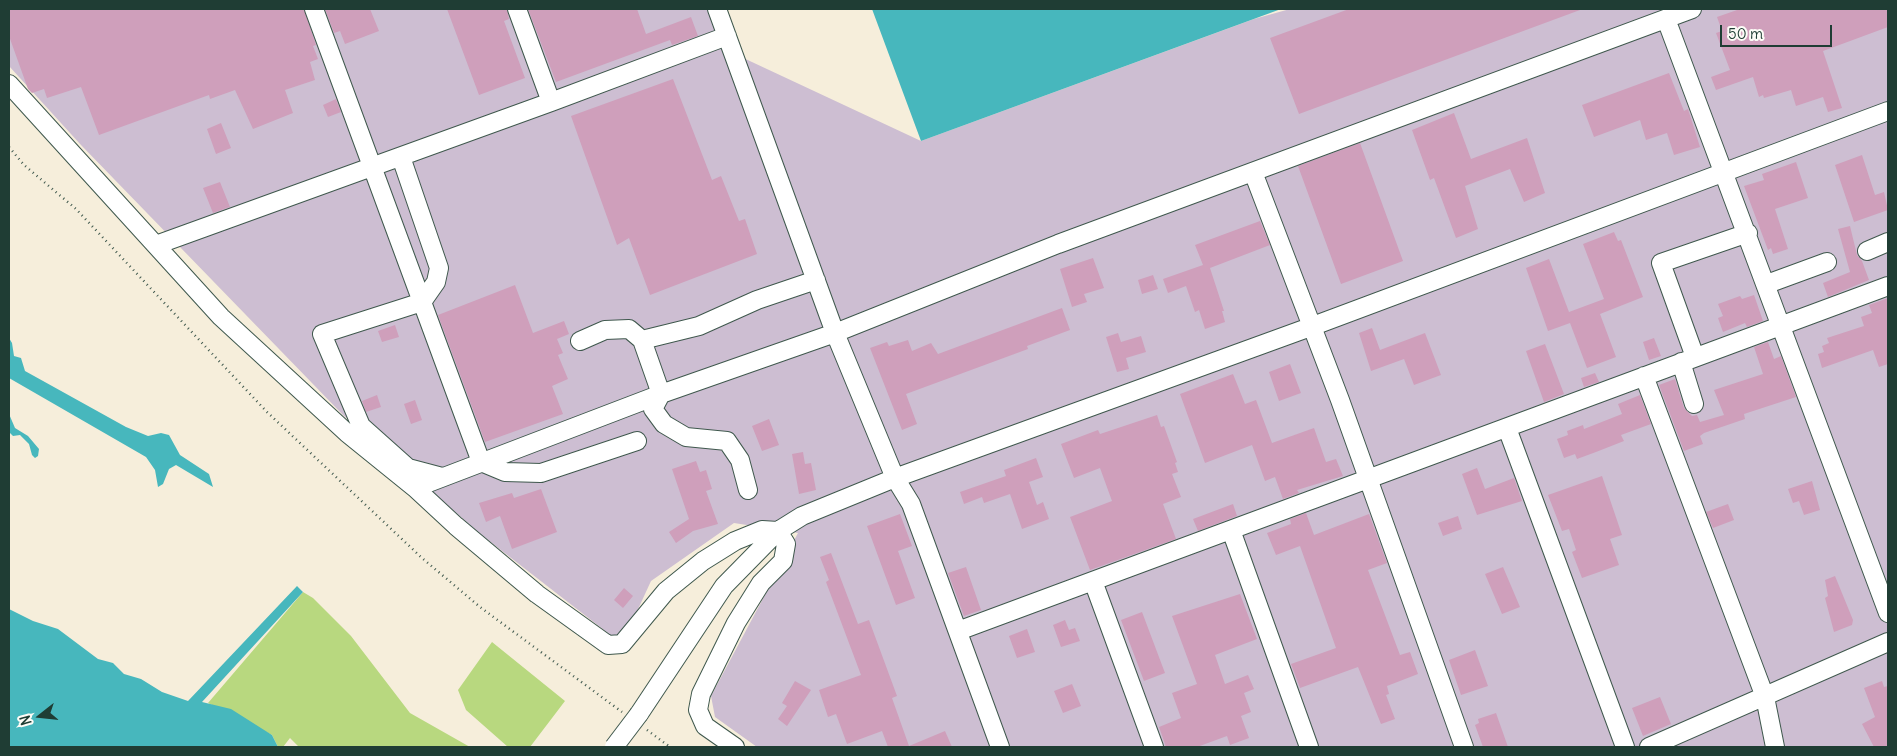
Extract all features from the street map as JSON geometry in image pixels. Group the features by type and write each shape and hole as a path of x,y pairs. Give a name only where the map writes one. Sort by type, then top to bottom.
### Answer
{"street":[{"path":"314,9 481,462 505,472 541,473 637,441"},
{"path":"517,9 551,102"},
{"path":"717,9 835,333 895,478 911,504 1000,747"},
{"path":"415,488 661,394 835,333 1058,244 1692,9"},
{"path":"1666,18 1782,324 1888,613"},
{"path":"156,245 372,168 727,36"},
{"path":"9,84 228,324 346,433 415,488 537,594 608,645 622,644 666,591 703,562 735,541 753,533 762,530 778,531"},
{"path":"614,747 724,586 778,531 802,516 895,478 1313,326 1888,111"},
{"path":"401,157 439,268 436,282 422,302 322,334 361,426 408,468 442,477"},
{"path":"1253,172 1313,326 1464,747"},
{"path":"1694,404 1688,360 1661,263 1748,233"},
{"path":"1867,250 1888,242"},
{"path":"1767,284 1827,262"},
{"path":"642,340 699,326 757,300 816,280"},
{"path":"958,631 1888,286"},
{"path":"580,341 605,330 629,329 642,340 661,394 654,409 664,424 686,437 727,441 740,460 748,490"},
{"path":"1644,376 1765,698 1775,747"},
{"path":"1506,428 1625,747"},
{"path":"1231,530 1309,747"},
{"path":"734,747 704,726 698,710 701,694 736,623 761,583 783,561 786,544 778,531"},
{"path":"1093,581 1154,747"},
{"path":"1649,747 1765,698 1888,642"}],"path":[{"path":"9,147 24,165 76,209 267,412 422,558 480,607 635,718 670,747"}],"shaded area":[{"path":"9,9 714,9 722,48 921,141 1254,19 1290,9 1888,9 1888,747 757,747 715,717 711,696 798,533 734,523 651,581 622,644 484,537 344,416 81,145 9,66"}],"green space":[{"path":"303,592 313,598 351,636 410,713 470,747 299,747 290,738 283,747 278,747 272,735 208,703"},
{"path":"492,642 565,701 530,747 508,747 466,710 458,690"}],"water":[{"path":"872,9 1281,9 921,141"},
{"path":"9,338 12,343 14,356 21,358 25,371 126,427 148,436 161,433 169,435 180,455 209,474 213,487 176,465 169,469 163,484 158,487 155,470 146,457 9,378"},
{"path":"9,414 15,428 28,436 39,449 38,456 35,458 32,455 29,444 20,435 13,436 9,432"},
{"path":"297,586 303,592 202,702 231,709 272,735 278,747 9,747 9,609 33,621 58,629 98,659 113,663 124,674 141,679 162,692 188,701"}],"building":[{"path":"9,9 304,9 316,45 313,46 318,59 310,62 315,80 285,90 293,113 253,129 235,90 210,99 209,95 99,135 81,87 47,98 44,89 32,93 28,89 9,36"},
{"path":"325,9 370,9 379,31 345,44 340,31 334,33"},
{"path":"447,9 507,9 509,19 504,21 525,78 479,95"},
{"path":"528,9 637,9 646,34 691,17 698,36 672,45 670,40 556,82"},
{"path":"1349,9 1580,10 1299,114 1270,38"},
{"path":"1740,9 1888,9 1888,27 1823,51 1842,108 1828,112 1823,97 1796,106 1791,90 1764,98 1763,95 1759,97 1753,77 1716,90 1711,77 1730,70 1716,33 1722,31 1717,17"},
{"path":"1669,73 1684,111 1688,109 1700,147 1674,155 1667,133 1646,140 1640,120 1594,137 1582,105"},
{"path":"673,79 712,180 721,176 739,221 745,219 757,254 650,295 629,238 617,245 571,116"},
{"path":"336,99 341,112 328,117 323,105"},
{"path":"1454,113 1471,159 1527,138 1545,193 1524,202 1510,169 1465,186 1478,229 1456,238 1434,178 1430,180 1412,130"},
{"path":"221,123 231,148 216,154 207,129"},
{"path":"1360,143 1403,261 1341,284 1298,166"},
{"path":"1862,155 1875,195 1884,192 1888,210 1854,222 1835,165"},
{"path":"1796,162 1808,198 1775,209 1788,249 1773,254 1771,248 1768,250 1744,186 1764,180 1762,174"},
{"path":"220,182 230,207 213,213 203,188"},
{"path":"1260,221 1270,245 1210,268 1224,311 1222,311 1225,322 1205,329 1199,310 1195,312 1186,286 1168,293 1163,279 1203,265 1195,245"},
{"path":"1850,226 1857,255 1862,261 1869,280 1828,297 1823,283 1850,272 1838,229"},
{"path":"1614,232 1618,241 1621,240 1643,297 1600,314 1616,357 1587,368 1570,323 1548,331 1526,268 1549,259 1569,312 1604,299 1583,244"},
{"path":"1093,258 1104,288 1084,294 1087,302 1072,307 1060,269"},
{"path":"1153,275 1158,289 1142,294 1138,280"},
{"path":"515,285 533,333 564,321 569,334 557,339 563,353 558,355 568,379 552,386 563,414 485,442 438,315"},
{"path":"1754,295 1763,321 1747,327 1745,323 1723,332 1718,318 1723,316 1718,304 1740,296 1742,299"},
{"path":"1888,298 1888,364 1879,367 1873,350 1822,368 1818,354 1824,352 1822,346 1829,343 1827,338 1864,326 1861,317 1872,313 1869,305"},
{"path":"1062,308 1070,330 1027,346 1028,349 906,394 917,424 902,430 870,348 887,342 889,346 908,340 912,351 931,343 938,354"},
{"path":"395,325 399,337 382,342 378,331"},
{"path":"1372,328 1380,350 1425,333 1441,375 1414,385 1404,359 1371,371 1359,333"},
{"path":"1118,333 1121,342 1141,336 1146,352 1126,358 1129,369 1117,372 1106,337"},
{"path":"1654,338 1661,356 1649,360 1643,342"},
{"path":"1768,342 1774,359 1781,356 1796,397 1744,414 1745,419 1704,433 1700,436 1703,444 1684,451 1659,385 1675,379 1684,408 1692,416 1697,415 1700,422 1724,415 1714,390 1763,374 1754,347"},
{"path":"1545,344 1564,394 1544,402 1526,351"},
{"path":"1290,364 1301,393 1279,401 1269,372"},
{"path":"1595,373 1599,382 1584,387 1581,378"},
{"path":"1233,374 1245,404 1256,400 1272,443 1314,428 1326,462 1336,459 1343,476 1297,490 1299,493 1283,499 1275,477 1265,481 1252,445 1205,463 1180,394"},
{"path":"377,395 381,407 366,412 362,401"},
{"path":"1640,395 1651,424 1621,435 1624,441 1596,452 1577,459 1575,454 1564,458 1557,439 1568,435 1567,431 1583,425 1584,429 1622,414 1618,404"},
{"path":"415,400 422,420 411,424 404,404"},
{"path":"1157,415 1161,427 1164,426 1177,462 1175,463 1178,472 1172,474 1181,497 1163,504 1176,539 1090,570 1070,517 1112,501 1100,468 1074,478 1061,444 1098,430 1100,434"},
{"path":"769,419 779,445 762,451 752,426"},
{"path":"803,452 805,464 811,463 816,490 799,494 792,454"},
{"path":"1036,458 1043,477 1029,482 1037,505 1043,502 1049,519 1022,529 1010,494 984,503 982,497 964,504 960,492 1006,476 1004,470"},
{"path":"696,461 700,472 706,470 712,489 706,491 718,524 693,531 676,543 669,532 689,519 672,469"},
{"path":"1477,468 1485,489 1514,478 1522,501 1477,515 1462,474"},
{"path":"1602,476 1622,535 1610,539 1619,565 1582,578 1572,552 1576,550 1569,529 1562,531 1548,495"},
{"path":"1812,481 1820,510 1804,515 1799,501 1793,503 1788,489"},
{"path":"541,489 557,532 512,549 500,516 486,522 479,503 512,493 514,498"},
{"path":"1233,504 1237,516 1198,531 1193,519"},
{"path":"1728,504 1734,520 1713,528 1706,512"},
{"path":"1306,513 1314,535 1369,514 1387,563 1368,570 1400,655 1410,652 1418,674 1387,686 1389,694 1386,695 1395,719 1381,724 1358,667 1300,688 1291,664 1336,648 1300,546 1276,555 1267,533 1291,524 1290,519"},
{"path":"900,514 912,546 898,551 915,598 896,605 867,526"},
{"path":"1458,516 1462,529 1443,536 1438,523"},
{"path":"831,553 858,624 869,620 897,696 892,698 909,746 945,731 952,747 888,747 882,731 847,744 836,714 828,717 819,690 861,675 826,582 829,580 820,557"},
{"path":"966,567 981,610 964,616 948,573"},
{"path":"1503,567 1520,607 1502,614 1485,574"},
{"path":"1835,576 1853,620 1852,625 1834,632 1825,598 1828,596 1825,580"},
{"path":"624,588 633,596 623,608 614,600"},
{"path":"1240,594 1257,639 1215,655 1225,684 1248,675 1254,689 1244,693 1251,712 1241,716 1249,738 1230,745 1227,736 1197,747 1166,747 1159,727 1181,718 1172,693 1197,684 1172,616"},
{"path":"1142,612 1165,673 1144,681 1121,620"},
{"path":"1065,620 1069,630 1075,628 1080,641 1061,647 1053,625"},
{"path":"1027,629 1035,652 1017,658 1009,636"},
{"path":"1475,650 1488,686 1461,695 1449,660"},
{"path":"795,681 811,690 787,726 778,719 787,706 782,703"},
{"path":"1882,681 1884,687 1888,686 1888,747 1874,747 1862,724 1875,717 1864,688"},
{"path":"1072,684 1081,706 1063,713 1054,691"},
{"path":"1660,697 1671,724 1643,736 1632,708"},
{"path":"1496,713 1508,747 1483,747 1475,725 1479,723 1478,719"}]}
